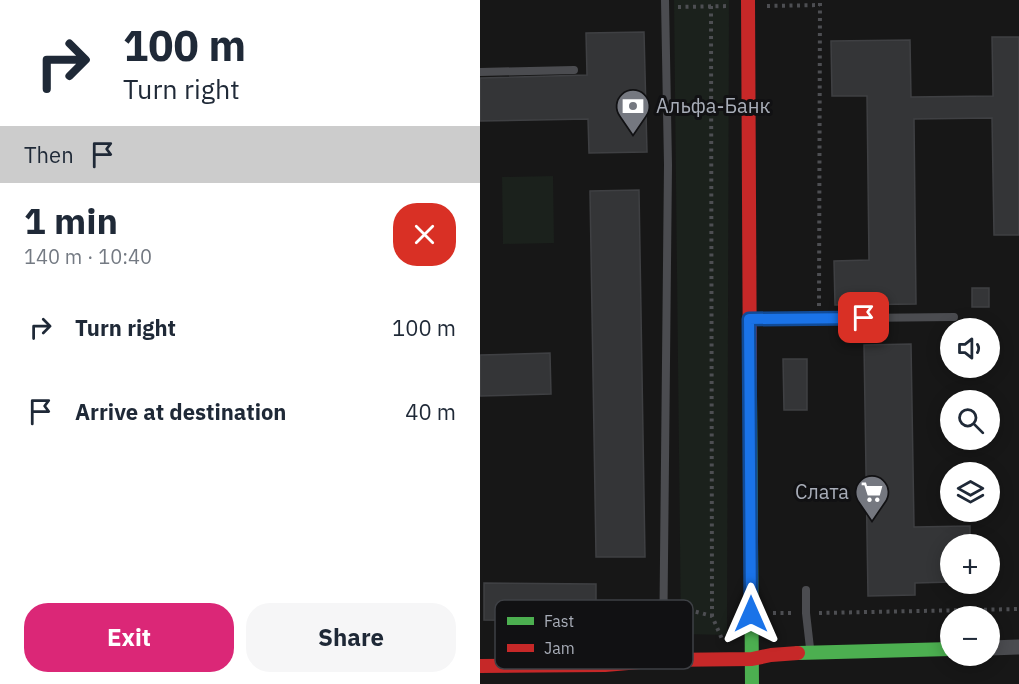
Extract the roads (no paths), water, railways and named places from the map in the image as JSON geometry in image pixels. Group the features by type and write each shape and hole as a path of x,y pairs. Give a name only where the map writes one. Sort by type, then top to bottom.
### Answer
{"main road":[{"path":"748,0 752,684"},
{"path":"693,660 752,660 771,654 810,652 940,649"},
{"path":"480,666 495,666"}],"street":[{"path":"1000,648 1019,647"}],"lane":[{"path":"663,600 668,165 665,4"},
{"path":"480,72 574,70"},
{"path":"749,319 954,317"},
{"path":"806,590 810,652"}],"place":[{"name":"Альфа-Банк","path":"633,135"},
{"name":"Слата","path":"872,521"}]}
